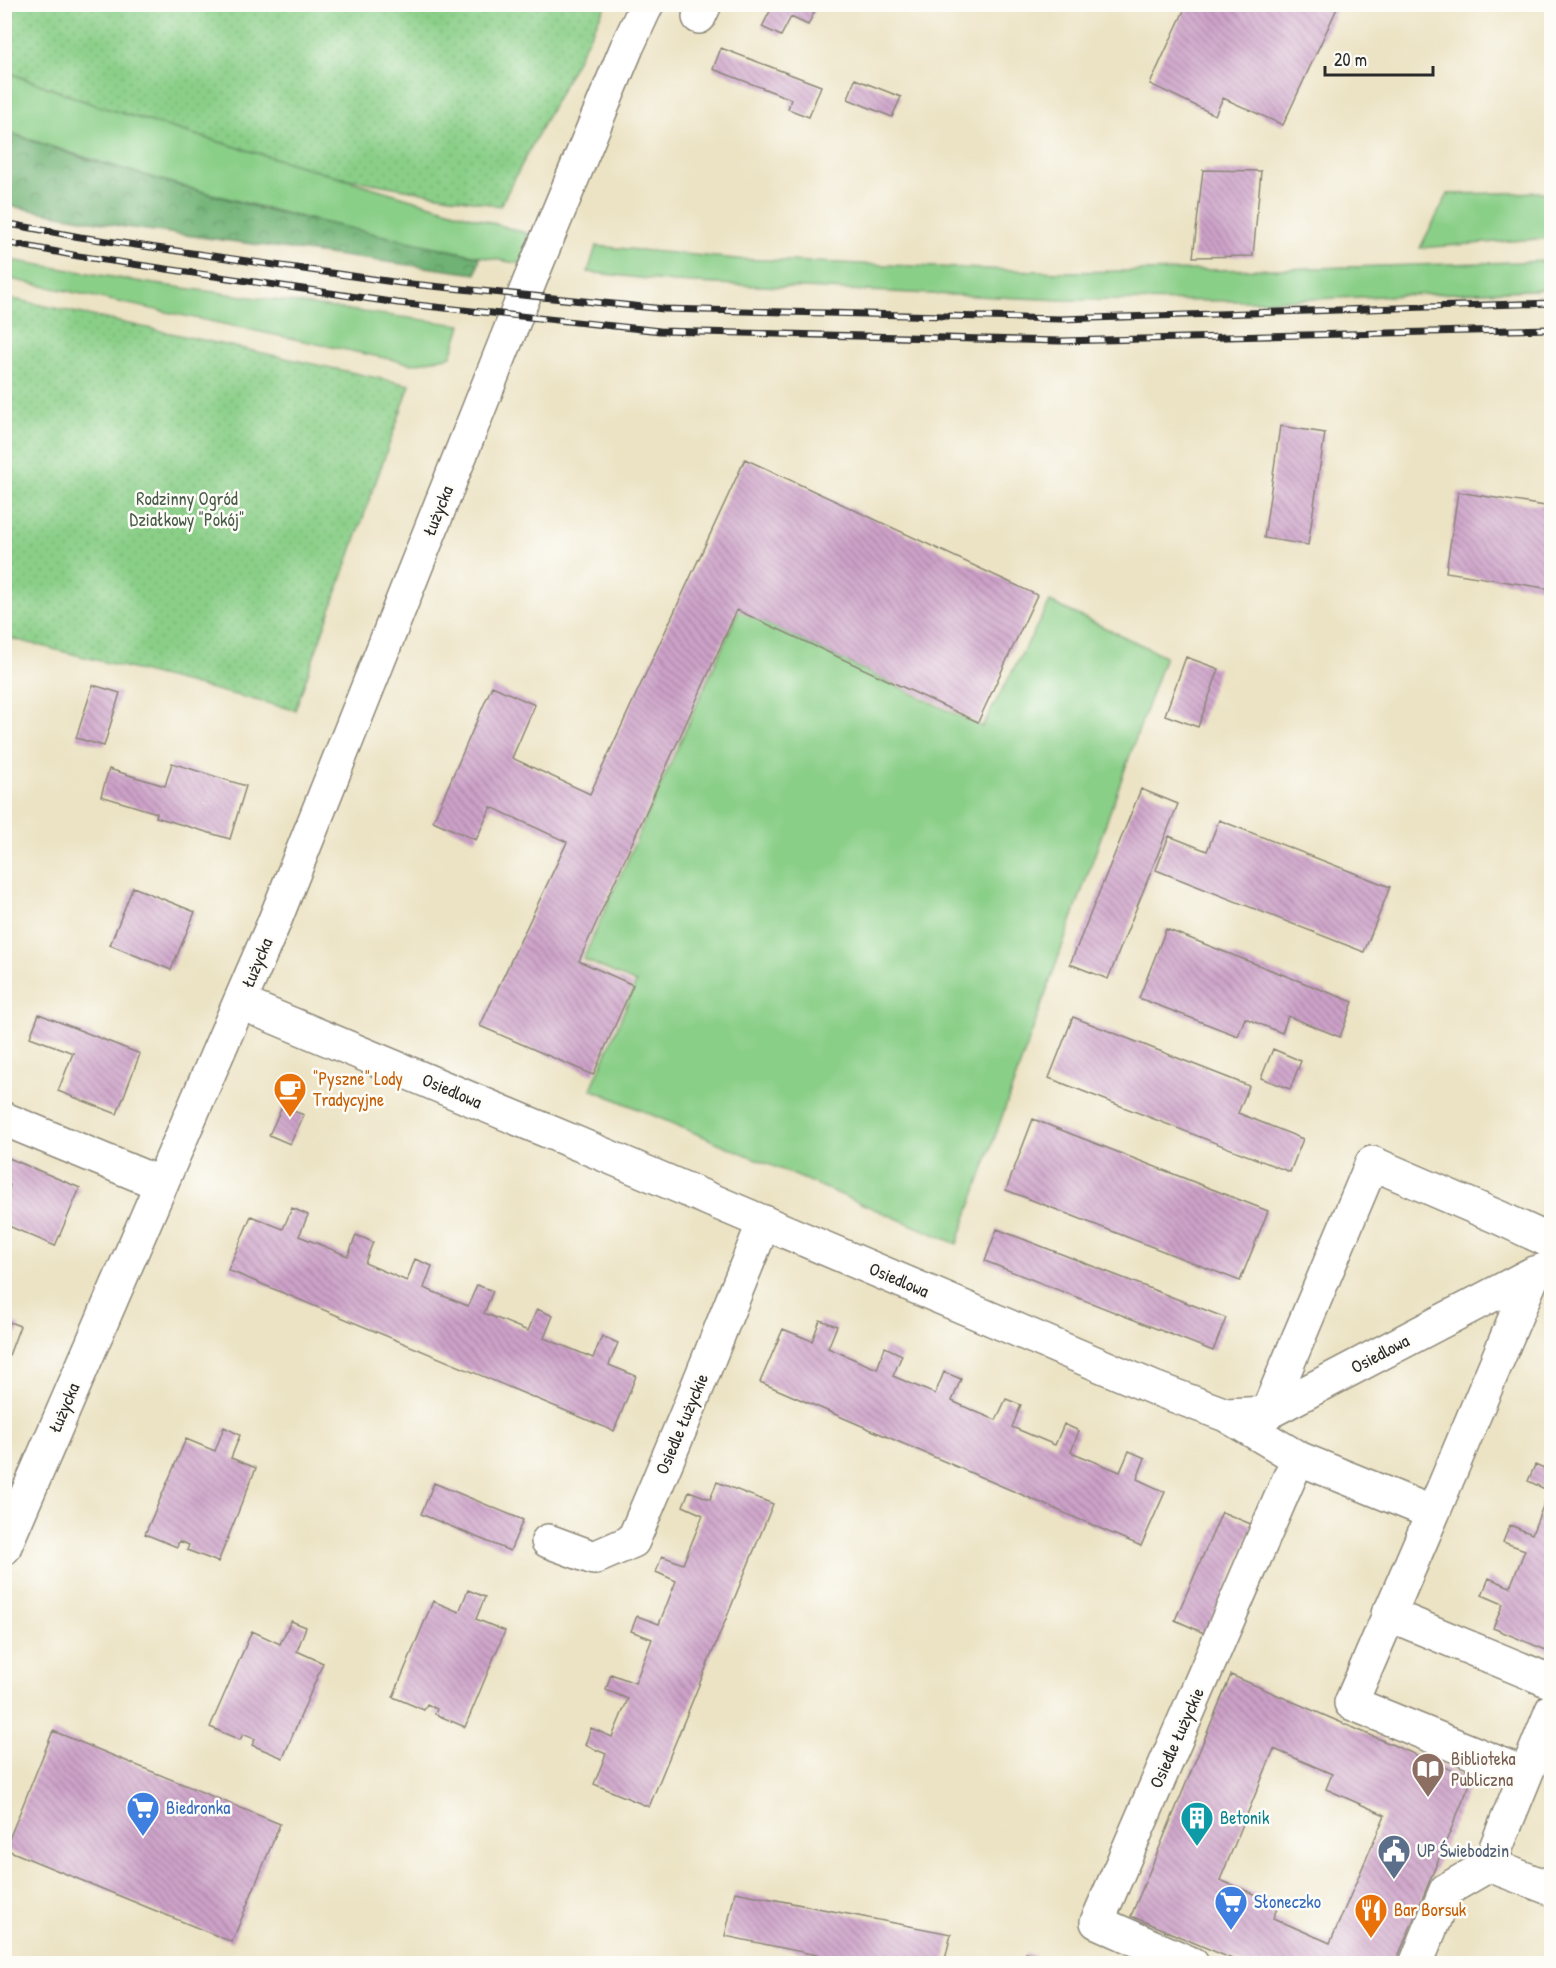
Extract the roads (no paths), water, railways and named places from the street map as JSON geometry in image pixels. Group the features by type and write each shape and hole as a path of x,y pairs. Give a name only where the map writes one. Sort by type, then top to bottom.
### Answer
{"street":[{"name":"Łużycka","path":"4,1548 241,1003 549,234 647,4"},
{"name":"Osiedlowa","path":"241,1003 1154,1388 1226,1415 1267,1413 1543,1270"},
{"path":"4,1119 161,1184"},
{"path":"1267,1413 1372,1163 1551,1242"},
{"name":"Osiedle Łużyckie","path":"548,1541 594,1558 633,1541 764,1222"},
{"path":"1525,1774 1351,1703 1388,1614 1543,1270"},
{"path":"1226,1415 1298,1458 1433,1513"},
{"name":"Osiedle Łużyckie","path":"1192,1964 1097,1922 1298,1458"},
{"path":"1388,1614 1551,1682"},
{"path":"1416,1964 1446,1890 1489,1865 1551,1710"},
{"path":"1489,1865 1551,1889"}],"railway":[{"path":"4,223 80,237 401,283 664,309 1060,319 1552,303"},
{"path":"4,242 78,256 398,303 660,331 1060,341 1552,329"}],"place":[{"name":"\"Pyszne\" Lody Tradycyjne","path":"290,1118"},
{"name":"Biblioteka Publiczna","path":"1428,1798"},
{"name":"Biedronka","path":"143,1837"},
{"name":"Betonik","path":"1197,1847"},
{"name":"UP Świebodzin","path":"1394,1880"},
{"name":"Słoneczko","path":"1231,1931"},
{"name":"Bar Borsuk","path":"1371,1939"}],"park label":[{"name":"Rodzinny Ogród Działkowy \"Pokój\"","path":"187,509"}]}
